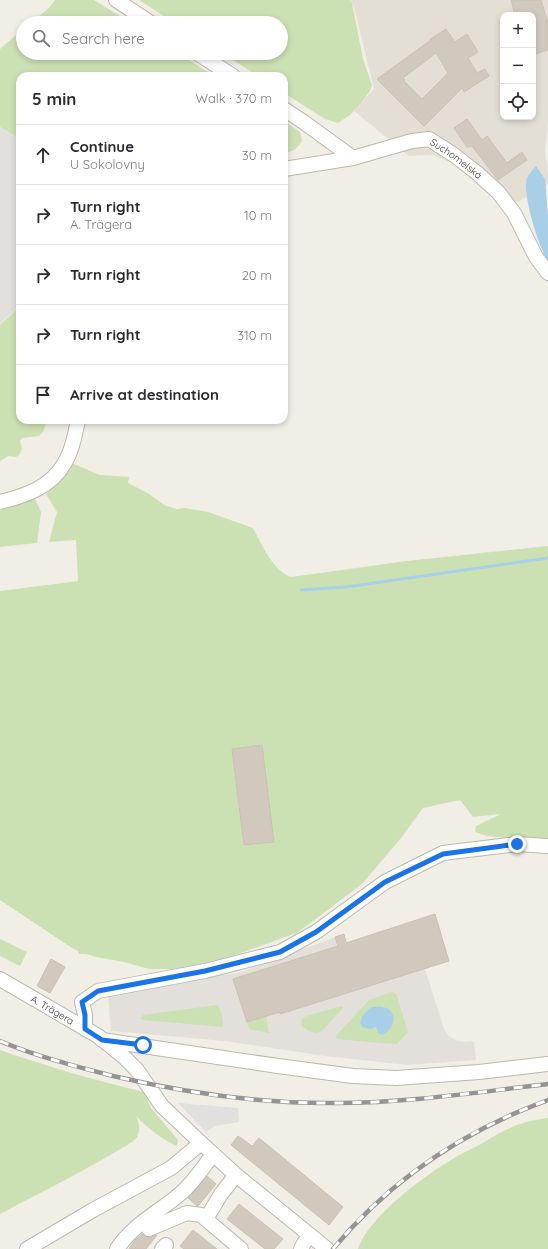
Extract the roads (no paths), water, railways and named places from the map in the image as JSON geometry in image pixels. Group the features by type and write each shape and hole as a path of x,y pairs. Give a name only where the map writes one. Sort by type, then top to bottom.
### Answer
{"street":[{"path":"116,0 140,16"},
{"path":"208,60 227,72"},
{"path":"288,112 353,158"},
{"name":"Suchomelská","path":"353,158 412,141 429,139 454,155 498,192 514,213 536,257 548,273"},
{"path":"288,168 353,158"},
{"path":"0,502 33,492 43,486 55,475 64,465 70,452 77,424"},
{"path":"85,1029 85,1015 82,1002 98,991 205,971 280,952 316,932 385,882 443,854 517,844 548,846"},
{"name":"A. Trägera","path":"0,979 85,1029 124,1057 137,1070 162,1106 201,1143 236,1175 327,1249"},
{"path":"102,1040 353,1076 396,1078 472,1073 548,1064"},
{"path":"27,1249 93,1210 171,1168 201,1143"},
{"path":"117,1249 140,1224 162,1209 181,1193 201,1171 213,1154"},
{"path":"206,1219 221,1194 236,1175"},
{"path":"149,1229 187,1213 201,1215 241,1249"},
{"path":"301,1249 310,1236"}],"water":[{"path":"536,166 545,179 548,217 548,262 540,245 532,221 527,196 527,178"},
{"path":"372,1007 387,1008 393,1015 394,1019 391,1028 382,1035 378,1033 376,1027 370,1029 362,1027 360,1023 367,1010"}],"waterway":[{"path":"301,590 346,587 548,558"}],"railway":[{"path":"0,1041 41,1056 140,1082 168,1088 280,1102 364,1103 548,1084"},
{"path":"333,1249 355,1224 379,1201 404,1179 430,1160 458,1142 487,1127 517,1112 548,1100"}]}
